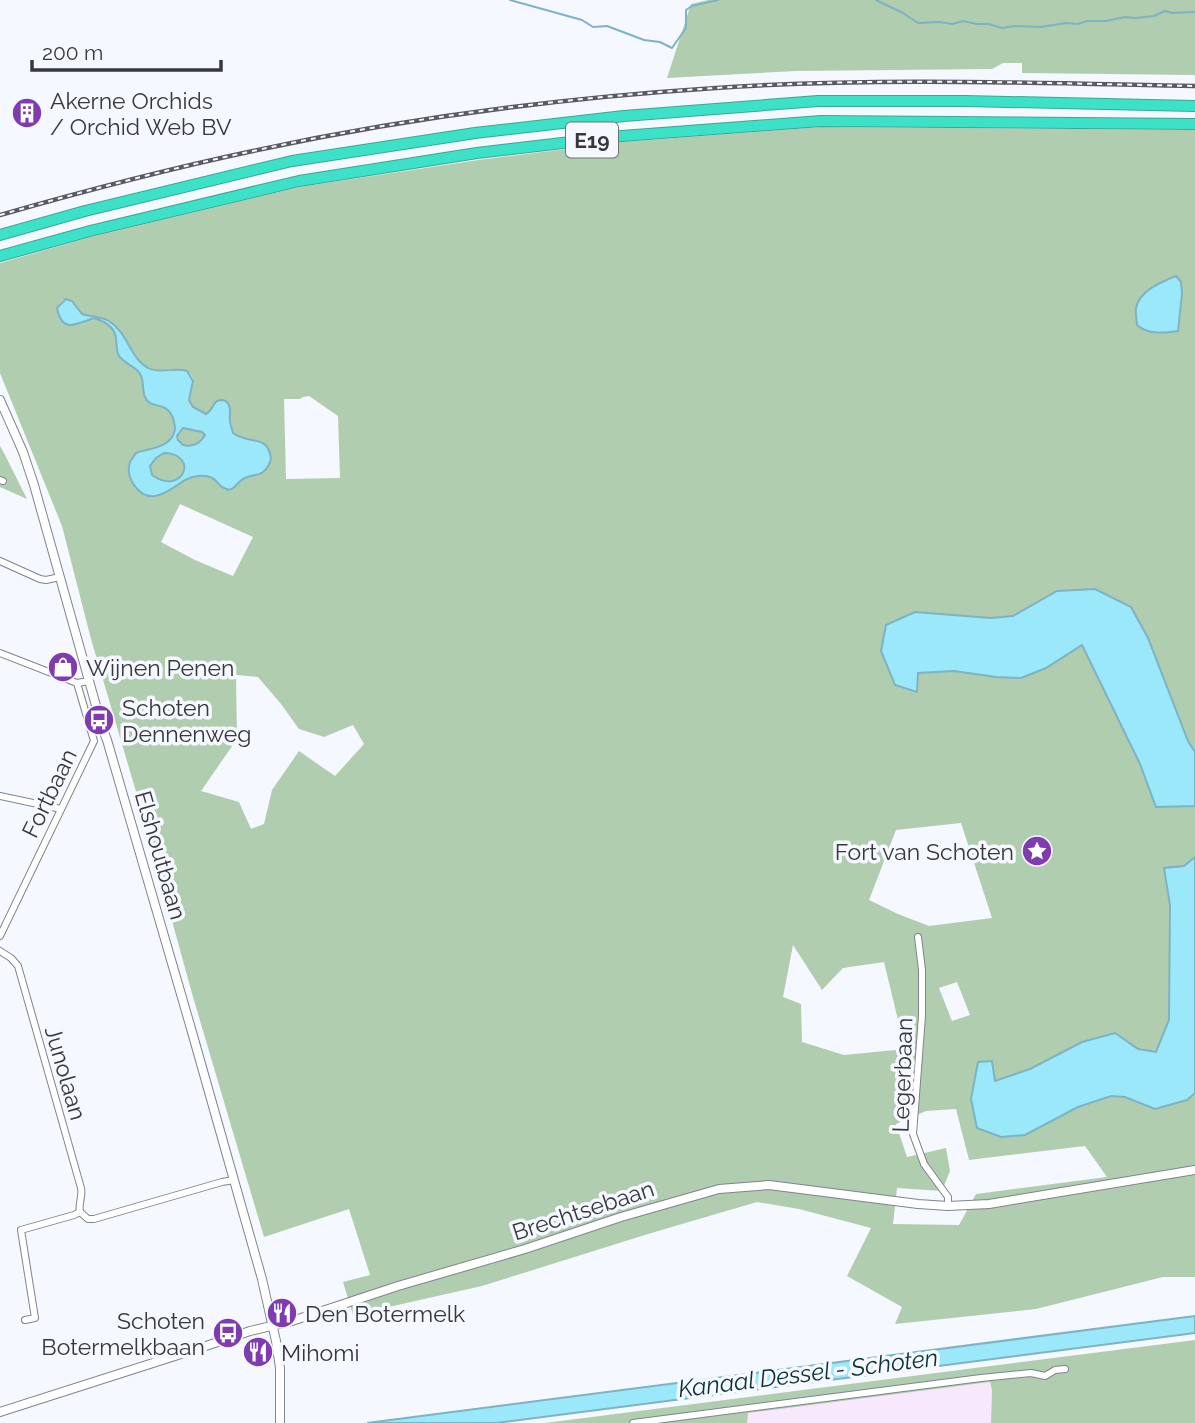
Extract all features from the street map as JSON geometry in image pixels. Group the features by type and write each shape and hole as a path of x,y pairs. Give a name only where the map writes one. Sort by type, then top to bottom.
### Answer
{"highway":[{"name":"E19","path":"0,235 85,211 292,162 475,134 624,116 818,101 1195,106"},
{"name":"E19","path":"0,256 90,231 299,181 477,153 622,136 821,121 1195,124"}],"main road":[{"name":"Elshoutbaan","path":"0,400 29,471 234,1180 273,1326 280,1368 280,1423"},
{"name":"Brechtsebaan","path":"0,1412 250,1331 292,1321 621,1217 719,1189 769,1185 948,1206 989,1204 1195,1170"}],"street":[{"path":"0,561 40,579 60,577"},
{"path":"0,653 77,683 89,681"},
{"name":"Fortbaan","path":"0,936 94,741 77,683"},
{"path":"0,796 61,809"},
{"name":"Legerbaan","path":"918,937 923,1003 913,1134 925,1164 948,1197 948,1206"},
{"name":"Junolaan","path":"0,951 12,958 18,966 81,1188 80,1212"},
{"path":"25,1320 35,1318 22,1230 80,1212 88,1219 94,1219 234,1180"},
{"path":"633,1423 990,1377 1031,1373 1045,1376 1055,1370 1065,1369"}],"shaded area":[{"path":"990,1382 991,1423 747,1423 747,1413"}],"green space":[{"path":"708,0 1195,0 1195,75 1022,73 1022,63 1003,63 992,69 796,71 667,78 691,4"},
{"path":"821,127 1195,130 1195,752 1188,741 1148,638 1131,607 1095,589 1057,591 1013,616 991,618 915,612 917,691 917,673 954,671 996,677 1046,668 1082,645 1140,764 1156,807 1195,806 1195,857 1184,866 1165,868 1170,905 1169,1020 1156,1053 1138,1049 1115,1033 1030,1069 994,1081 978,1062 1025,1135 1078,1107 1111,1096 1125,1097 1155,1109 1187,1100 1195,1093 1195,1277 1163,1277 1036,1309 895,1324 902,1307 847,1276 871,1228 799,1209 757,1202 482,1286 353,1315 343,1282 370,1275 349,1209 264,1237 91,639 62,526 0,373 0,263 91,237 300,187 478,160 623,142","holes":["63,300 72,301 82,314 101,317 112,323 147,368 158,371 186,371 193,380 189,400 193,407 206,414 212,410 215,402 230,407 233,433 240,438 256,440 268,448 271,458 266,469 246,477 228,490 206,476 189,478 159,495 133,485 129,473 145,450 161,446 171,438 174,426 171,414 155,405 137,370 123,361 110,326 94,318 77,325 68,325 57,308","309,396 338,416 340,478 286,479 284,399","180,504 253,537 233,576 161,542","236,675 258,677 299,729 324,737 353,725 364,744 335,776 299,751 272,790 264,824 251,829 239,802 201,791 237,739","961,823 992,918 929,926 869,900 896,830","793,945 822,990 843,968 884,962 905,1049 844,1055 802,1042 801,1004 783,997","957,982 970,1015 952,1021 939,988","956,1109 969,1160 1085,1146 1107,1177 976,1194 959,1225 893,1224 897,1188 942,1191 950,1171 946,1148 907,1157 896,1124 926,1111"]},
{"path":"183,428 205,435 194,444 186,446 178,441 176,436"},
{"path":"0,446 4,453 27,499 0,487"},
{"path":"164,453 182,461 183,473 178,478 162,480 152,475 150,466"},
{"path":"1195,1340 1195,1423 991,1423 990,1382 748,1413 747,1423 545,1423"}],"water":[{"path":"1176,276 1181,282 1182,293 1178,331 1157,332 1141,328 1137,325 1136,308 1141,297"},
{"path":"66,299 72,301 82,314 109,321 121,332 137,358 148,368 187,371 193,381 189,400 193,407 206,414 217,401 226,401 233,433 265,445 271,458 267,467 261,473 243,479 229,490 213,478 205,476 192,477 161,495 143,494 131,480 130,462 136,453 170,440 175,429 173,418 166,409 148,401 144,395 141,376 120,358 114,331 108,325 94,318 66,324 59,316 57,308","holes":["183,428 202,432 205,435 196,444 183,445 177,436","164,453 175,455 182,460 183,473 179,478 172,481 152,475 150,466"]},
{"path":"1095,589 1131,607 1148,638 1188,741 1195,752 1195,806 1156,807 1140,764 1082,645 1046,668 1021,678 954,671 918,673 917,692 895,685 881,651 886,625 915,612 991,618 1013,616 1057,591"},
{"path":"1195,857 1195,1093 1187,1100 1155,1109 1125,1097 1111,1096 1078,1107 1025,1135 1001,1137 977,1128 971,1099 978,1062 992,1061 995,1081 1030,1069 1082,1042 1115,1033 1138,1049 1156,1052 1169,1020 1170,905 1164,868 1184,866"},
{"name":"Kanaal Dessel - Schoten","path":"1195,1316 1195,1333 496,1423 367,1423"}],"waterway":[{"path":"510,0 582,20 593,27 607,26 672,48 686,28 686,10 718,0"},
{"path":"876,0 918,23 952,24 963,21 1002,28 1136,18 1154,16 1165,11 1195,12"}],"railway":[{"path":"0,215 158,173 310,139 425,119 599,97 835,83 1195,86"}],"place":[{"name":"Akerne Orchids / Orchid Web BV","path":"27,113"},
{"name":"Wijnen Penen","path":"63,667"},
{"name":"Schoten Dennenweg","path":"99,720"},
{"name":"Fort van Schoten","path":"1037,851"},
{"name":"Den Botermelk","path":"282,1313"},
{"name":"Schoten Botermelkbaan","path":"228,1333"},
{"name":"Mihomi","path":"258,1352"}]}
